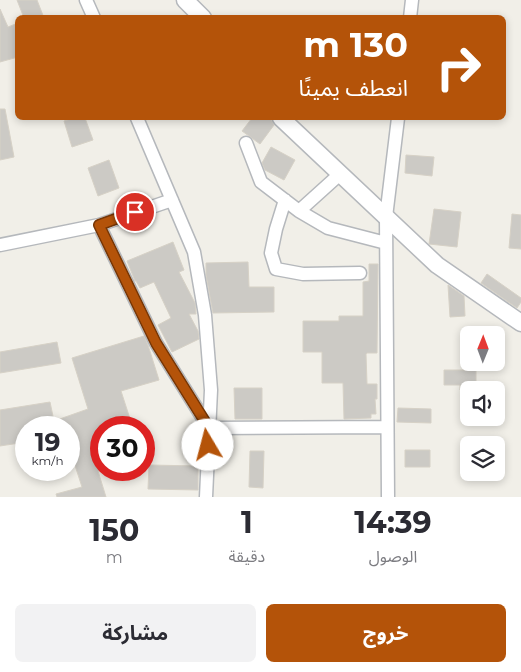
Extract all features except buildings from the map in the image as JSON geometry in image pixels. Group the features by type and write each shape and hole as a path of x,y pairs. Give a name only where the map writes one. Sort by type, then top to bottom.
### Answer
{"street":[{"path":"86,0 93,15"},
{"path":"185,0 200,15"},
{"path":"410,15 412,0"},
{"path":"137,120 194,252 205,315 211,390 206,497"},
{"path":"282,120 436,265 521,323"},
{"path":"388,497 386,217 398,120"},
{"path":"246,143 261,182 300,211 328,228 386,243"},
{"path":"300,211 340,174"},
{"path":"0,244 99,225 172,200"},
{"path":"285,200 276,229 272,253 276,268 303,274 360,273"},
{"path":"99,225 156,343 209,428"},
{"path":"209,428 388,427"}],"route":[{"path":"135,212 99,225 156,343 209,428 208,445"}]}
